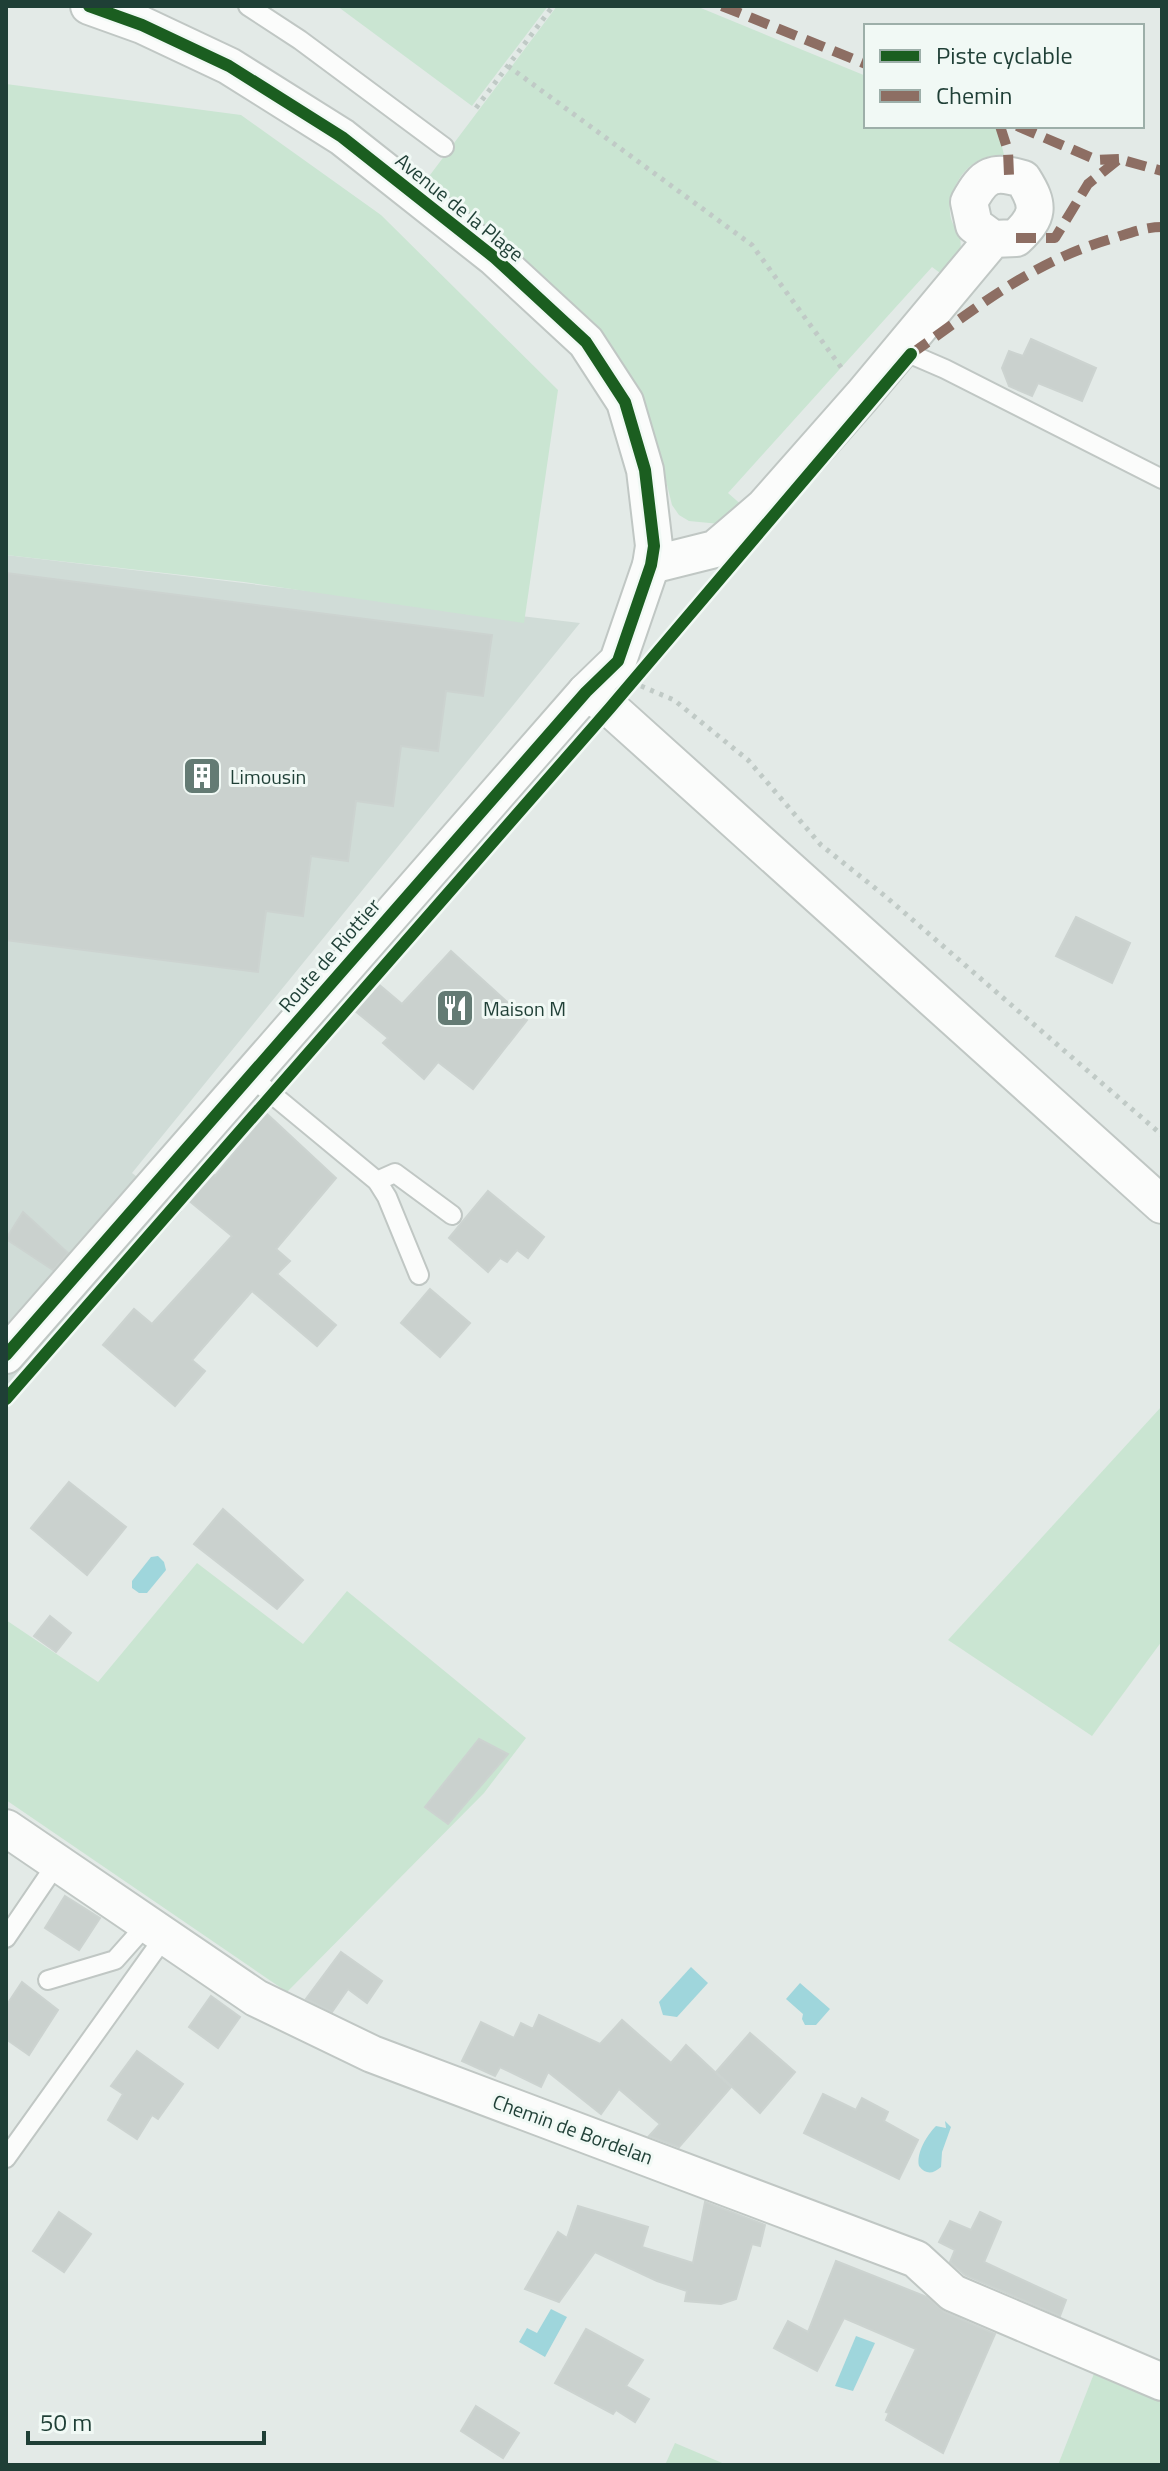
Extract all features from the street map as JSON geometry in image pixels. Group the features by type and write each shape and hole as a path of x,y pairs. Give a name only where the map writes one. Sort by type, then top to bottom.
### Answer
{"street":[{"name":"Avenue de la Plage","path":"89,6 146,16 342,137 495,258 586,342 625,402 645,470 654,546 651,565"},
{"path":"651,565 715,549 764,507 993,239"},
{"name":"Route de Riottier","path":"6,1355 586,692 618,661 651,565"},
{"path":"586,692 610,708 1162,1205"},
{"name":"Chemin de Bordelan","path":"6,1828 256,1998 372,2054 916,2259 953,2293 1162,2382"}],"lane":[{"path":"248,6 300,40 444,147"},
{"path":"901,350 945,369 1162,479"},
{"path":"250,1076 377,1181 387,1197 419,1275"},
{"path":"377,1181 395,1173 452,1215"},
{"path":"6,1938 57,1863"},
{"path":"48,1980 115,1960 156,1930"},
{"path":"6,2158 156,1930"}],"path":[{"path":"476,108 553,6"},
{"path":"508,66 752,245 862,396"},
{"path":"633,682 674,700 748,760 821,845 885,896 1162,1135"}],"shaded area":[{"path":"6,555 580,623 132,1173 182,1211 6,1409"}],"green space":[{"path":"337,6 548,6 472,106"},
{"path":"557,6 696,6 864,75 864,128 994,128 998,130 1004,155 988,157 973,164 955,187 950,216 960,232 961,252 947,278 932,267 728,493 744,507 720,524 689,521 679,515 672,505 653,429 630,382 424,183"},
{"path":"6,84 241,115 381,215 558,390 524,623 244,582 6,555"},
{"path":"1162,1406 1162,1641 1092,1736 948,1640"},
{"path":"197,1563 303,1644 347,1591 526,1738 484,1793 287,1992 6,1800 6,1620 98,1682"},
{"path":"1097,2366 1162,2395 1162,2465 1058,2465"},
{"path":"675,2443 727,2465 665,2465"}],"water":[{"path":"158,1556 166,1570 147,1593 139,1593 132,1588 132,1581 151,1557"},
{"path":"691,1967 708,1983 677,2017 663,2015 659,2002"},
{"path":"800,1983 830,2009 816,2025 805,2025 803,2014 786,1999"},
{"path":"945,2121 951,2127 942,2152 941,2167 927,2172 919,2166 921,2150 936,2126 946,2128"},
{"path":"551,2309 567,2317 545,2357 519,2342 527,2328 537,2333"},
{"path":"856,2336 875,2343 853,2391 835,2386"}],"building":[{"path":"1031,339 1096,368 1082,401 1038,383 1032,396 1009,386 1002,368 1009,351 1023,356"},
{"name":"Limousin","path":"6,573 492,635 483,696 446,691 438,751 401,746 393,806 356,801 348,861 311,856 303,916 266,911 258,972 6,940"},
{"path":"1076,917 1130,943 1112,983 1056,956"},
{"path":"451,951 527,1020 473,1089 438,1062 424,1079 383,1043 388,1038 354,1010 377,983 402,1004"},
{"path":"266,1113 336,1178 276,1249 290,1261 277,1274 336,1325 317,1346 252,1291 192,1360 205,1371 175,1406 103,1345 134,1309 152,1324 232,1236 188,1200 212,1173 215,1176"},
{"path":"488,1191 544,1237 528,1258 517,1250 507,1262 500,1258 488,1272 449,1238"},
{"path":"23,1212 68,1253 53,1270 6,1239"},
{"path":"430,1289 470,1323 440,1357 401,1323"},
{"path":"69,1482 126,1527 87,1575 31,1528"},
{"path":"223,1509 303,1580 277,1609 194,1544"},
{"path":"50,1616 71,1633 56,1652 34,1636"},
{"path":"479,1739 508,1754 448,1824 425,1807"},
{"path":"65,1896 100,1918 79,1950 45,1928"},
{"path":"341,1952 382,1981 367,2003 348,1989 332,2012 306,1999"},
{"path":"22,1982 58,2010 29,2055 6,2039 6,2006"},
{"path":"211,1996 240,2017 218,2048 189,2027"},
{"path":"539,2015 600,2044 622,2020 671,2063 686,2045 731,2087 679,2147 649,2136 660,2124 619,2089 601,2114 548,2072 541,2087 500,2067 495,2076 462,2061 481,2022 514,2038 521,2023 533,2029"},
{"path":"750,2033 795,2072 760,2113 716,2072"},
{"path":"137,2051 183,2084 158,2119 152,2115 137,2139 108,2120 123,2094 111,2086"},
{"path":"823,2094 856,2110 862,2098 888,2112 884,2121 918,2140 899,2179 804,2133"},
{"path":"705,2202 765,2225 760,2246 752,2244 736,2299 721,2304 685,2301 687,2291 657,2281 595,2252 559,2302 525,2289 558,2232 567,2238 578,2206 648,2227 642,2247 693,2263"},
{"path":"59,2212 91,2234 64,2272 33,2251"},
{"path":"980,2212 1001,2222 984,2262 1066,2300 1060,2316 965,2275 950,2262 955,2250 939,2242 950,2221 971,2230"},
{"path":"836,2261 927,2297 944,2312 995,2334 943,2453 886,2420 889,2413 886,2412 916,2349 844,2318 817,2371 774,2348 788,2321 808,2332"},
{"path":"586,2329 643,2360 626,2386 649,2399 635,2422 616,2410 613,2414 555,2383"},
{"path":"476,2406 519,2433 503,2458 461,2431"}],"marked path":[{"path":"722,6 864,63"},
{"path":"1001,128 1008,151 1009,175"},
{"path":"1022,128 1097,160 1119,159"},
{"path":"1016,238 1055,238 1088,184 1119,159 1162,171"},
{"path":"911,354 1032,272 1085,248 1132,232 1162,227"}],"cycle path":[{"path":"6,1355 586,692 618,661 651,565 654,546 645,470 625,402 586,342 495,258 342,137 229,66 142,25 89,6"},
{"path":"6,1399 610,708 911,354"}],"place":[{"name":"Limousin","path":"202,776"},
{"name":"Maison M","path":"455,1008"}]}
